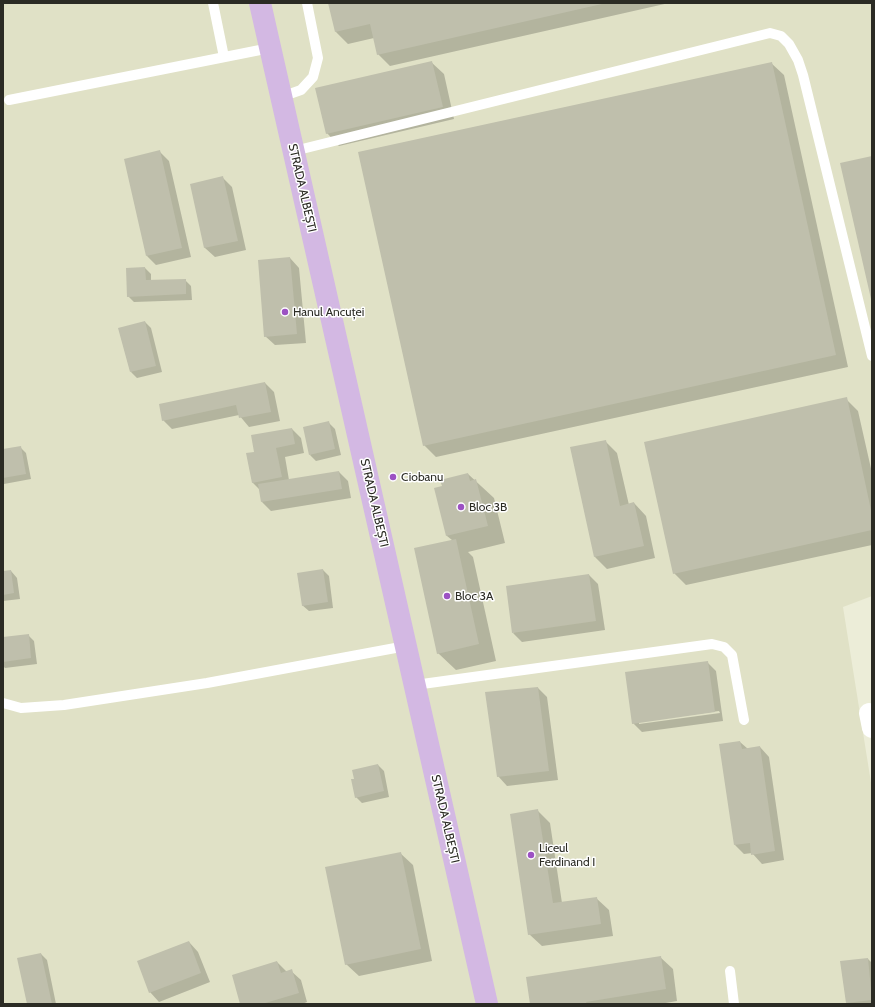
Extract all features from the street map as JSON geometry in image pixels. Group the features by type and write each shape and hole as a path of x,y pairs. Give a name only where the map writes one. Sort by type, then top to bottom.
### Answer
{"main road":[{"name":"STRADA ALBEȘTI","path":"260,3 487,1004"}],"lane":[{"path":"213,3 224,57"},
{"path":"281,97 301,90 313,77 318,58 307,3"},
{"path":"294,151 770,33 781,36 789,44 798,60 803,75 872,356"},
{"path":"9,100 270,48"},
{"path":"415,684 712,644 724,647 732,655 744,720"},
{"path":"3,703 21,708 64,705 207,683 406,646"},
{"path":"730,971 734,1004"}],"shaded area":[{"path":"3,3 872,3 872,596 843,607 872,789 872,1004 3,1004"}],"building":[{"path":"328,3 602,4 377,55 370,24 335,32"},
{"path":"432,61 443,107 326,134 315,88"},
{"path":"772,62 836,355 423,446 358,152"},
{"path":"160,150 182,248 146,256 124,159"},
{"path":"872,156 872,299 871,299 840,163"},
{"path":"223,176 238,241 204,248 190,184"},
{"path":"290,257 297,334 264,337 258,260"},
{"path":"145,267 146,280 186,279 186,294 127,297 126,268"},
{"path":"145,321 156,366 130,372 118,328"},
{"path":"265,382 271,412 239,418 236,405 162,421 159,404"},
{"path":"847,397 872,515 872,530 673,574 644,442"},
{"path":"329,421 335,449 309,455 303,427"},
{"path":"292,428 295,444 276,448 282,477 252,483 246,453 254,452 251,435"},
{"path":"606,440 620,506 634,502 644,546 594,557 570,447"},
{"path":"21,446 26,474 3,478 3,449"},
{"path":"339,471 342,489 261,502 258,484"},
{"name":"Bloc 3B","path":"468,473 470,481 476,479 488,526 446,536 434,488 442,486 440,480"},
{"name":"Bloc 3A","path":"456,539 479,644 437,654 414,548"},
{"path":"323,569 328,602 302,606 297,573"},
{"path":"11,570 14,593 3,595 3,571"},
{"path":"589,574 596,621 512,633 506,586"},
{"path":"29,634 31,658 3,662 3,637"},
{"path":"708,661 715,712 632,724 625,672"},
{"path":"538,687 549,771 497,777 485,692"},
{"path":"740,741 742,749 760,746 775,851 751,855 750,843 734,845 719,744"},
{"path":"378,764 384,791 355,798 351,779 354,779 352,770"},
{"name":"Liceul Ferdinand I","path":"538,809 553,903 597,897 601,924 528,935 510,814"},
{"path":"401,852 421,949 345,965 325,867"},
{"path":"189,941 201,973 149,993 137,961"},
{"path":"41,953 52,1004 27,1004 17,958"},
{"path":"661,956 666,989 586,1002 587,1004 530,1004 526,977"},
{"path":"868,958 872,1000 846,1003 840,961"},
{"path":"277,961 281,973 292,969 299,993 262,1004 240,1004 232,975"}],"place":[{"name":"Hanul Ancuței","path":"285,312"},
{"name":"Ciobanu","path":"393,477"},
{"name":"Bloc 3B","path":"461,507"},
{"name":"Bloc 3A","path":"447,596"},
{"name":"Liceul Ferdinand I","path":"531,855"}]}
